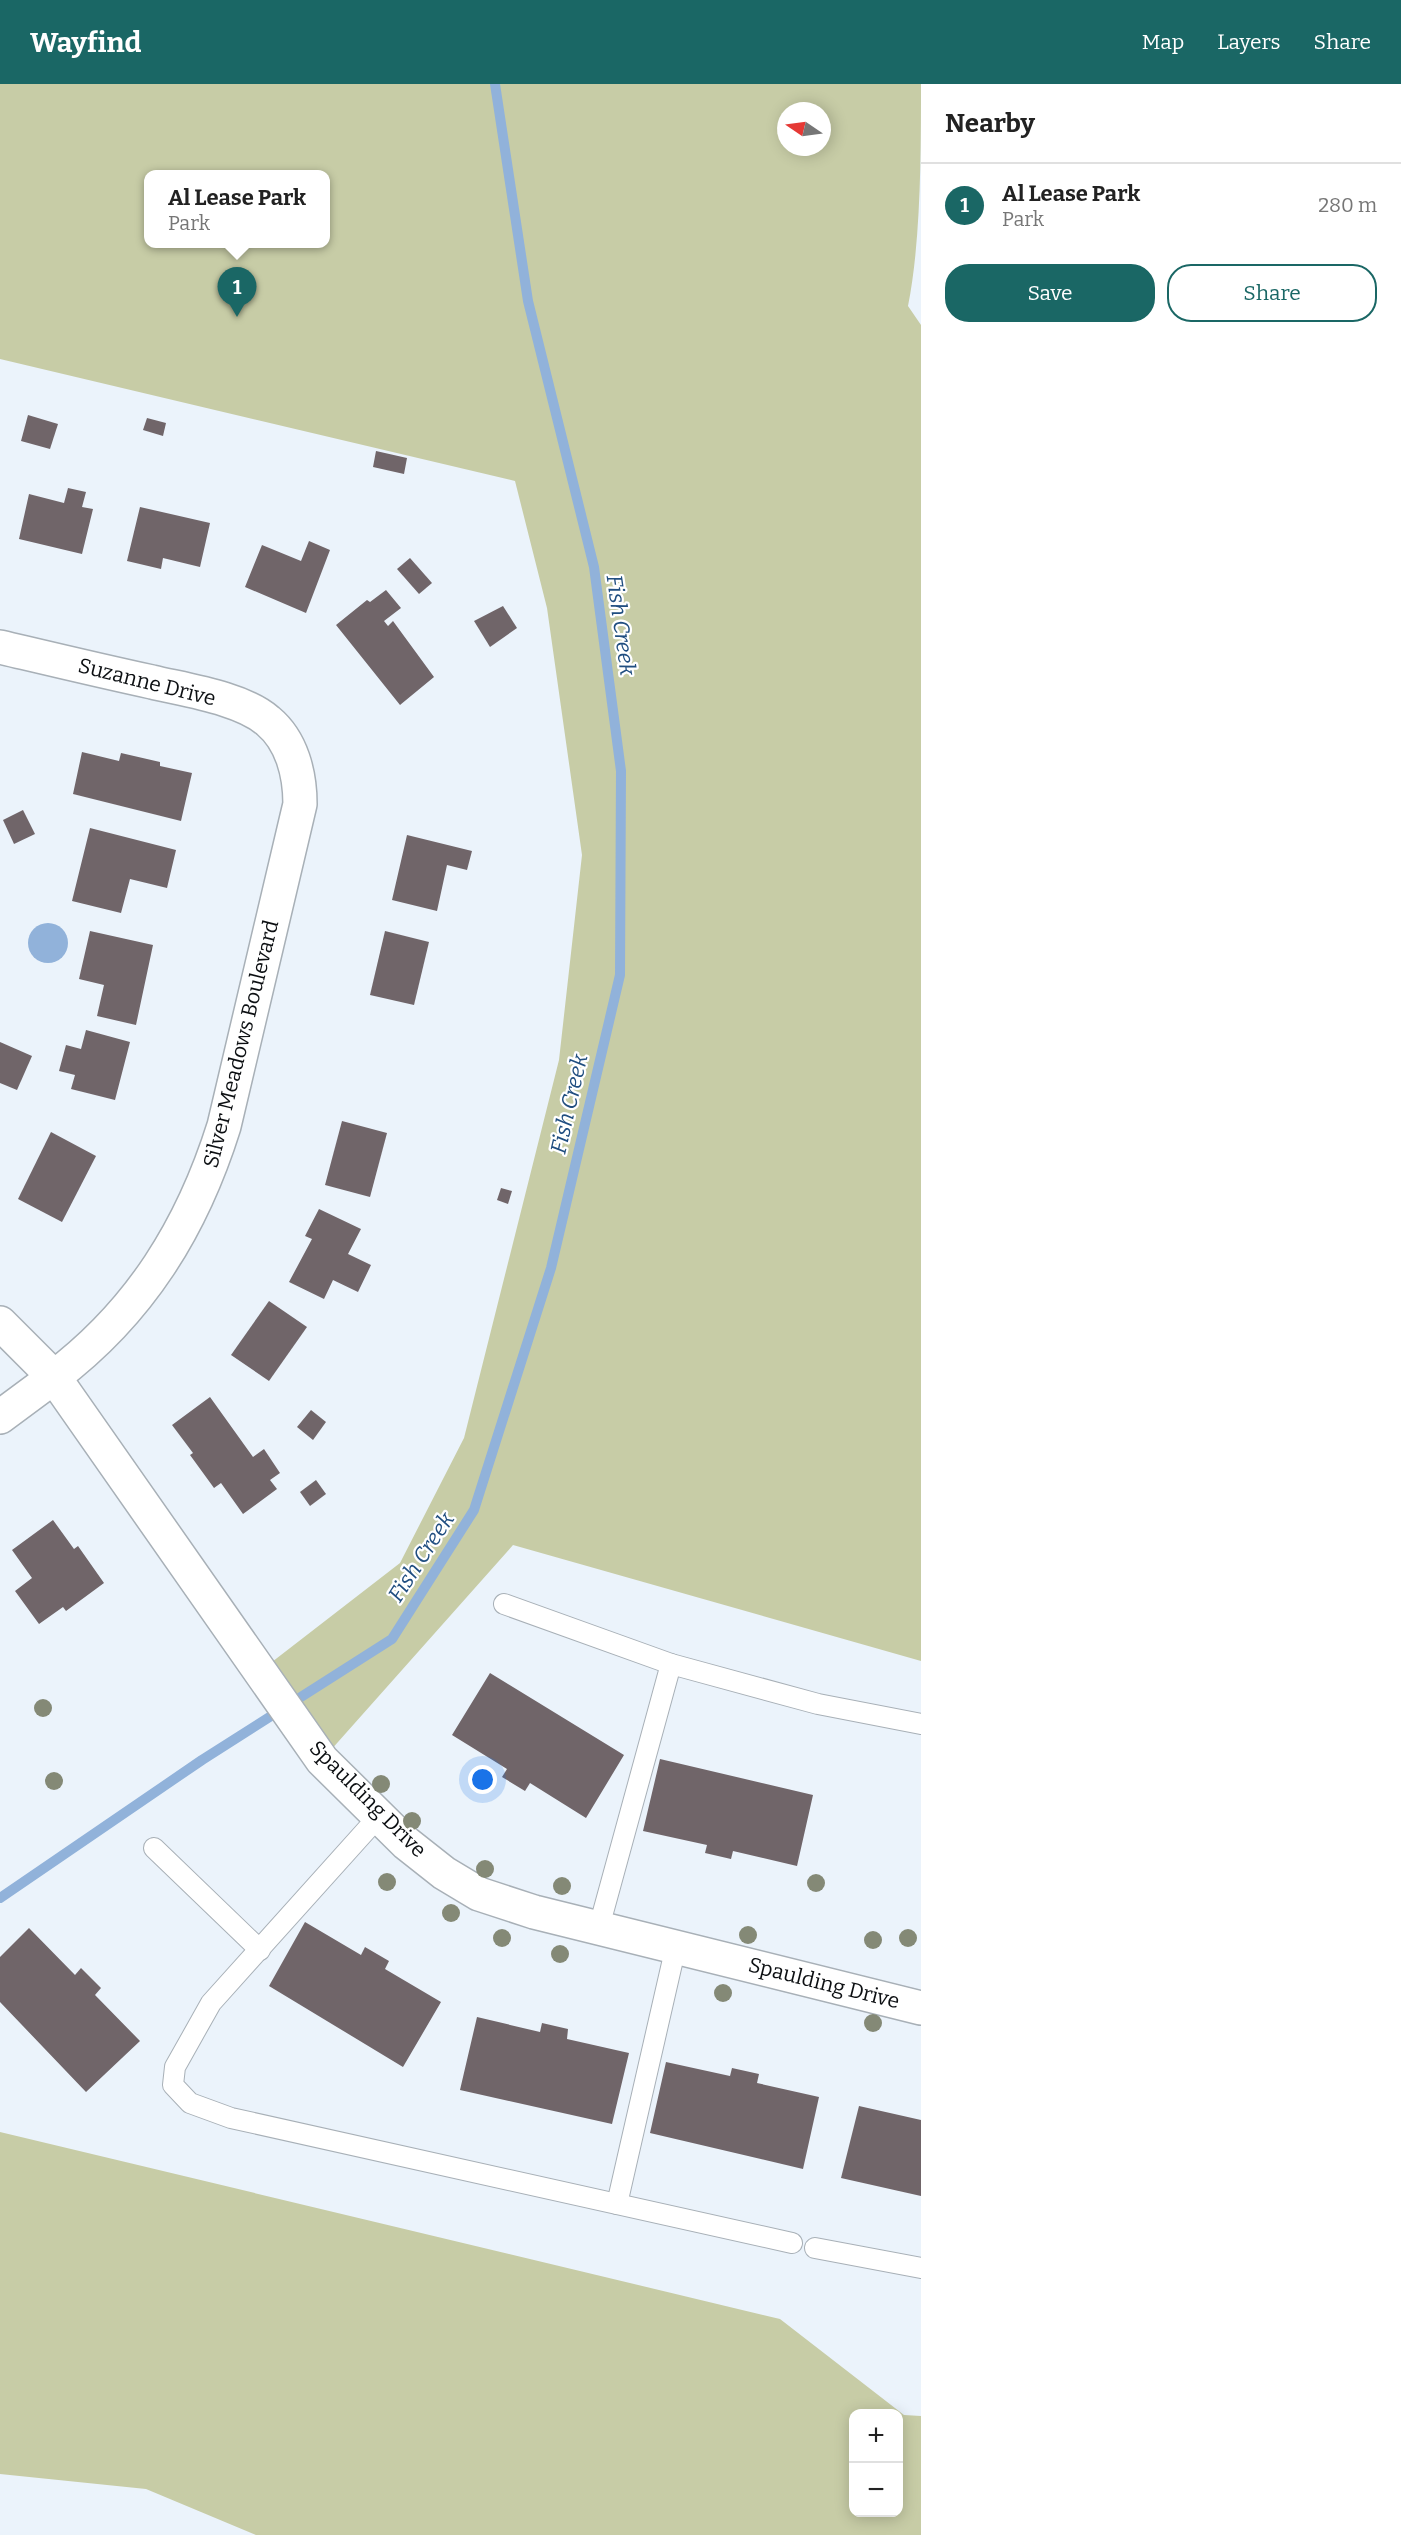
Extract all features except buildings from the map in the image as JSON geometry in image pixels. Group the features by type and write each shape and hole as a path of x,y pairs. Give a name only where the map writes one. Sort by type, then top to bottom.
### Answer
{"street":[{"name":"Suzanne Drive","path":"0,647 230,702 261,716 269,722 283,740"},
{"name":"Silver Meadows Boulevard","path":"0,1417 86,1353 146,1285 195,1206 211,1167 230,1104 300,804 300,782 294,761 283,740"},
{"name":"Spaulding Drive","path":"0,1323 54,1377 322,1760 406,1843 444,1873 479,1894 534,1912 921,2008"}],"lane":[{"path":"504,1604 671,1664 818,1704 921,1724"},
{"path":"599,1927 671,1664"},
{"path":"379,1816 211,2003 175,2067 173,2085 190,2103 231,2118 792,2243"},
{"path":"154,1848 260,1950"},
{"path":"618,2204 676,1946"},
{"path":"815,2248 921,2268"}],"green space":[{"path":"0,84 921,84 918,225 908,306 921,325 921,1661 513,1545 322,1760 259,1672 400,1563 464,1438 559,1060 582,855 547,608 515,481 0,359"},
{"path":"0,2132 780,2319 896,2409 849,2409 849,2517 903,2517 903,2414 921,2416 921,2535 256,2535 146,2489 0,2474"}],"water":[{"path":"48,923 56,924 62,929 67,935 67,951 62,957 56,962 48,963 40,962 34,957 29,951 28,943 29,935 34,929 40,924"}],"waterway":[{"name":"Fish Creek","path":"0,1898 202,1760 392,1639 474,1510 551,1268 620,975 621,771 594,567 528,301 495,84"}],"place":[{"name":"Al Lease Park","path":"237,317"}]}
